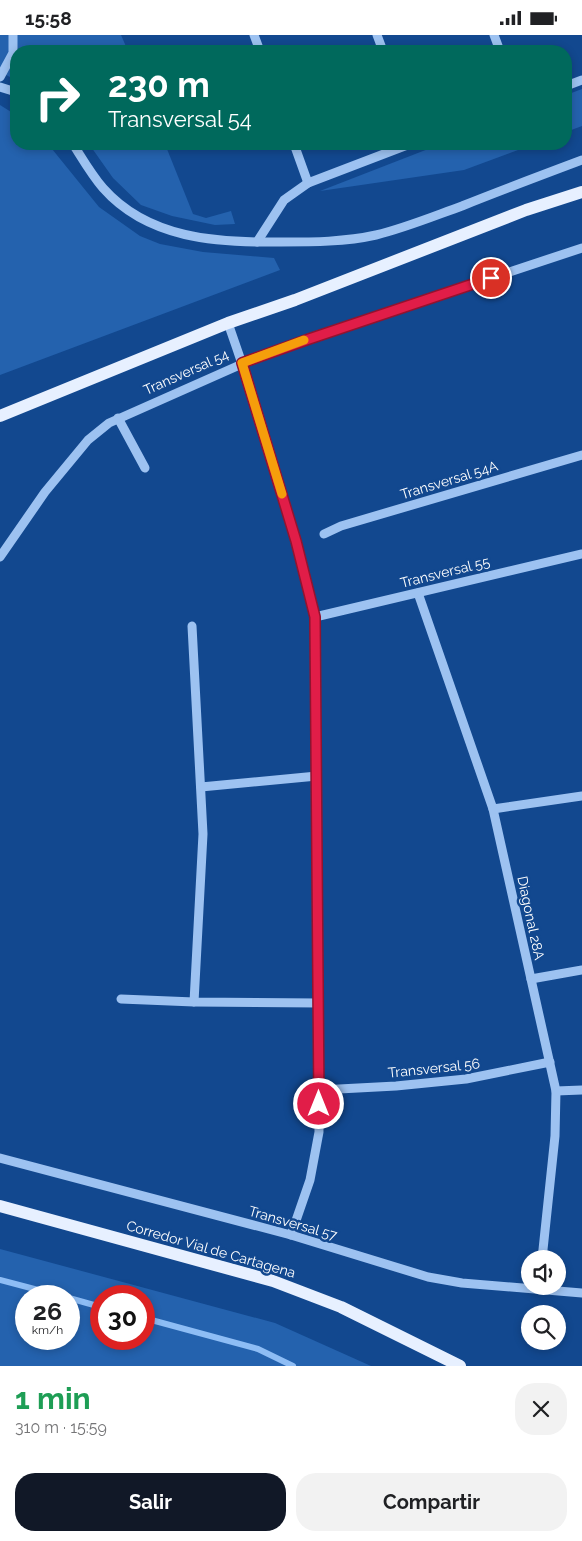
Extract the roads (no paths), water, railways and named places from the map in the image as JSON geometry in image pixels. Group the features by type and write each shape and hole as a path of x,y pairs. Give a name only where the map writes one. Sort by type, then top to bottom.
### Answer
{"main road":[{"name":"Transversal 54","path":"0,416 228,323 295,300 526,210 582,192"},
{"name":"Corredor Vial de Cartagena","path":"0,1206 273,1281 341,1307 458,1365"}],"street":[{"path":"0,77 10,59"},
{"path":"77,150 103,188 123,206 163,229 209,239 257,243 332,241 375,235 436,215 582,160"},
{"path":"296,150 308,183"},
{"path":"257,243 284,200 308,183 394,150"},
{"name":"Transversal 54","path":"0,557 45,492 88,440 118,418 242,363 582,248"},
{"path":"228,323 296,541 315,617 319,1132 310,1180 291,1235"},
{"path":"118,418 145,468"},
{"name":"Transversal 54A","path":"324,534 341,526 582,455"},
{"name":"Transversal 55","path":"315,617 582,553"},
{"name":"Diagonal 28A","path":"418,593 494,809 556,1091 556,1136 543,1250"},
{"path":"192,625 203,834 194,1002"},
{"path":"201,787 317,775"},
{"path":"494,809 582,796"},
{"path":"531,979 582,970"},
{"path":"121,999 194,1002 319,1003"},
{"name":"Transversal 56","path":"320,1090 396,1087 466,1079 550,1063"},
{"path":"556,1091 582,1090"},
{"name":"Transversal 57","path":"0,1157 291,1235 428,1277 462,1283 521,1287"},
{"name":"Transversal 57","path":"566,1291 582,1293"}],"waterway":[{"path":"0,1280 19,1285"},
{"path":"80,1301 90,1304"},
{"path":"155,1321 258,1349 293,1366"}]}
